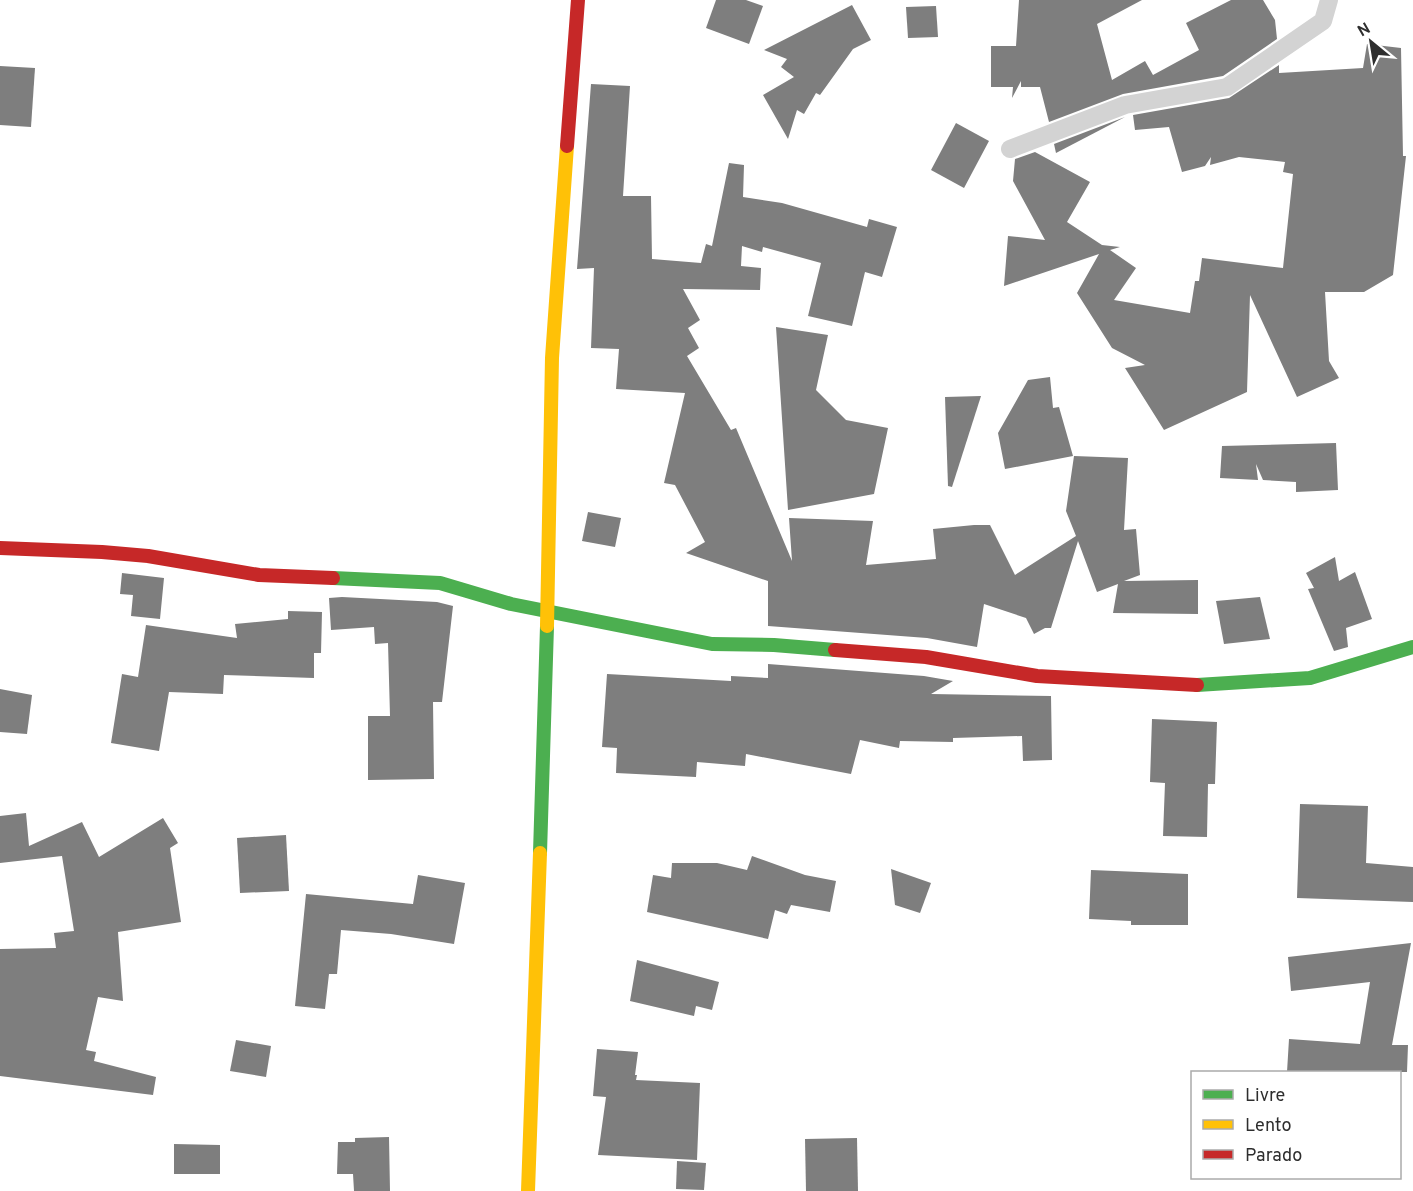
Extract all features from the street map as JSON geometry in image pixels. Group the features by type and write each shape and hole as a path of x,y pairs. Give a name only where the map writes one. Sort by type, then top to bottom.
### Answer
{"street":[{"path":"528,1191 548,610 552,358 578,0"},
{"path":"0,548 147,556 259,575 440,583 511,604 712,644 774,645 914,656 1037,676 1194,685 1310,678 1413,647"}],"lane":[{"path":"1010,149 1125,105 1227,87 1323,21 1329,0"}],"building":[{"path":"716,0 746,0 763,6 749,44 706,28"},
{"path":"1019,0 1142,0 1097,24 1112,80 1145,61 1153,75 1199,50 1186,23 1231,0 1263,0 1275,20 1277,39 1223,76 1123,94 1049,122 1040,87 1021,87 1021,81 1012,98 1013,87 991,87 991,46 1016,46"},
{"path":"852,5 871,40 853,49 820,95 816,93 804,114 797,110 788,139 763,95 794,77 781,67 787,59 764,50"},
{"path":"936,6 938,37 908,38 906,7"},
{"path":"1367,44 1401,48 1403,156 1406,156 1393,275 1364,292 1325,292 1329,361 1339,378 1297,397 1250,295 1247,392 1164,430 1125,368 1145,365 1112,348 1077,293 1099,254 1004,286 1008,236 1045,240 1013,181 1015,159 1035,152 1090,182 1067,222 1102,245 1120,247 1110,250 1136,268 1114,300 1190,313 1195,281 1199,281 1202,258 1283,268 1293,174 1283,172 1285,162 1239,157 1210,165 1211,157 1205,166 1182,172 1169,127 1135,130 1133,115 1229,98 1279,65 1279,73 1363,68"},
{"path":"0,66 35,68 31,127 0,125"},
{"path":"591,84 630,86 623,196 651,196 652,259 701,263 706,244 712,246 729,163 744,165 743,197 782,203 867,227 869,219 897,227 882,277 865,272 852,326 808,316 821,263 763,247 762,252 742,246 741,266 761,268 760,290 683,289 700,320 688,328 699,348 687,356 731,430 736,428 792,561 789,518 873,521 866,565 936,559 933,529 990,525 1015,575 1076,536 1066,511 1074,456 1128,458 1124,530 1136,529 1140,575 1124,581 1198,580 1198,614 1113,613 1118,584 1097,592 1078,541 1051,628 1045,628 1034,634 1026,618 984,604 977,647 927,638 768,626 768,581 686,553 705,542 675,485 664,483 685,393 616,389 619,349 591,348 594,268 577,269"},
{"path":"1125,117 1056,153 1054,144"},
{"path":"956,123 989,141 964,188 931,170"},
{"path":"776,327 828,335 816,390 846,420 888,428 874,494 788,510"},
{"path":"1050,377 1053,408 1059,407 1073,456 1005,469 998,433 1028,380"},
{"path":"981,396 952,487 948,486 945,397"},
{"path":"1336,443 1338,490 1296,492 1296,482 1263,480 1256,464 1258,480 1220,478 1222,446"},
{"path":"588,512 621,518 615,547 582,541"},
{"path":"1335,557 1339,581 1355,572 1372,619 1346,628 1348,647 1334,651 1308,589 1314,588 1306,573"},
{"path":"122,573 164,578 160,619 131,616 133,595 120,594"},
{"path":"1260,597 1270,639 1224,644 1216,601"},
{"path":"329,598 437,602 453,606 442,702 433,702 434,779 368,780 368,716 390,716 388,643 375,644 374,627 331,630"},
{"path":"288,611 322,612 321,653 314,653 314,678 224,675 223,694 169,692 159,751 111,743 122,674 138,677 146,625 237,638 235,624 288,619"},
{"path":"768,664 924,676 953,681 931,694 1051,696 1052,760 1023,761 1022,736 953,738 953,742 900,741 899,748 860,740 851,774 746,754 745,766 697,762 696,777 616,773 617,748 602,747 607,674 731,681 731,676 768,678"},
{"path":"0,689 32,695 27,734 0,732"},
{"path":"1152,719 1217,722 1215,784 1208,784 1207,837 1163,836 1165,783 1150,782"},
{"path":"1300,804 1368,806 1366,863 1413,867 1413,902 1297,898"},
{"path":"26,813 29,846 82,822 99,857 163,818 178,843 170,848 181,922 118,932 123,1001 98,997 86,1050 96,1052 94,1061 156,1077 153,1095 0,1076 0,949 56,948 54,933 74,931 62,856 0,863 0,816"},
{"path":"286,835 289,891 240,893 237,838"},
{"path":"752,856 805,875 836,881 830,912 791,905 787,914 775,910 768,939 647,912 653,875 671,878 672,863 717,863 747,870"},
{"path":"891,869 931,883 920,913 895,905"},
{"path":"1091,870 1188,874 1188,925 1131,925 1131,921 1089,919"},
{"path":"418,875 465,883 454,944 391,934 341,930 337,974 329,974 325,1009 295,1006 306,894 413,904"},
{"path":"1411,943 1392,1045 1408,1045 1407,1072 1287,1071 1289,1039 1360,1044 1370,982 1291,991 1288,957"},
{"path":"637,960 719,982 712,1010 696,1006 694,1016 630,1001"},
{"path":"236,1040 271,1046 266,1077 230,1071"},
{"path":"597,1049 638,1052 636,1080 700,1083 697,1160 598,1155 606,1097 593,1096"},
{"path":"389,1137 390,1191 354,1191 353,1174 337,1174 338,1142 355,1142 355,1138"},
{"path":"857,1138 858,1191 806,1191 805,1139"},
{"path":"174,1144 220,1145 220,1174 174,1174"},
{"path":"677,1161 706,1163 704,1190 676,1189"}],"traffic: fast":[{"path":"333,578 440,583 511,604 712,644 774,645 835,650"},
{"path":"540,853 547,626"},
{"path":"1197,685 1310,678 1413,647"}],"traffic: slow":[{"path":"547,626 552,358 567,146"},
{"path":"528,1191 540,853"}],"traffic: jam":[{"path":"567,146 578,0"},
{"path":"0,548 148,556 259,575 333,578"},
{"path":"835,650 926,657 1037,676 1197,685"}]}
